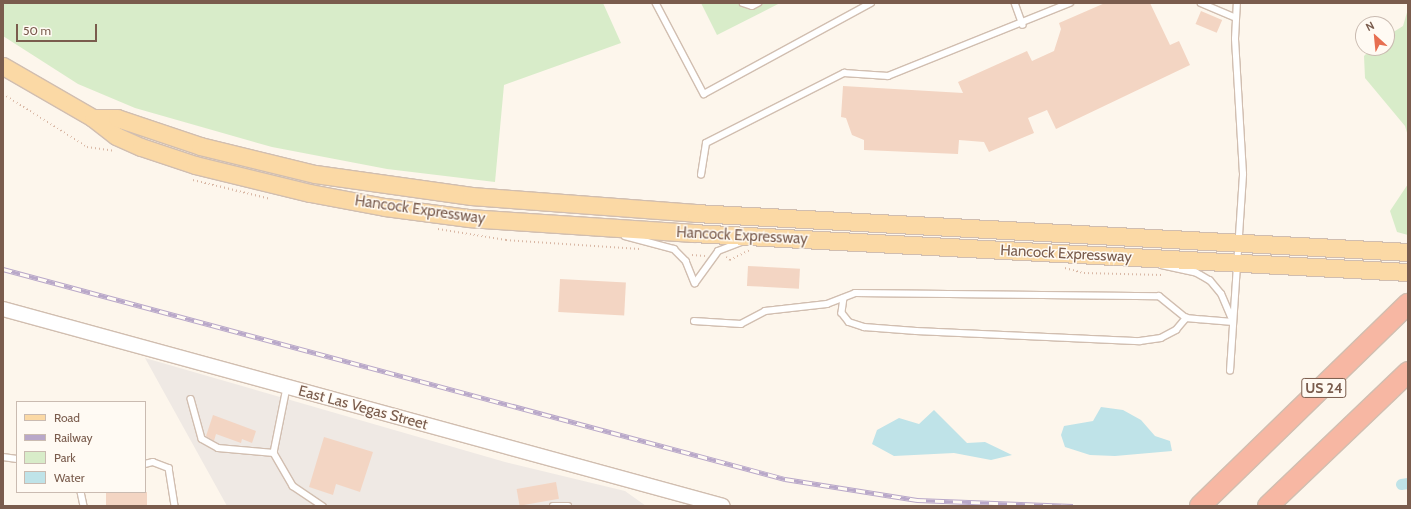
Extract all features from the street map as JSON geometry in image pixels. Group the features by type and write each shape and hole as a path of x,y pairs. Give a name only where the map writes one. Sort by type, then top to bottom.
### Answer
{"highway":[{"name":"US 24","path":"1200,506 1273,438 1408,304"},
{"path":"1268,506 1337,444 1408,372"}],"main road":[{"name":"Hancock Expressway","path":"3,66 93,118 116,136 195,164 310,193 469,218 774,238 1408,272"},
{"name":"Hancock Expressway","path":"93,118 117,118 200,146 315,174 388,187 695,213 1408,252"}],"street":[{"name":"East Las Vegas Street","path":"3,309 287,388 723,506"}],"lane":[{"path":"656,3 704,94 871,3"},
{"path":"742,3 752,6 758,3"},
{"path":"1015,3 1023,25"},
{"path":"701,175 706,143 844,73 888,76 1023,25 1070,3"},
{"path":"1201,3 1236,18"},
{"path":"1230,372 1243,174 1236,18 1237,3"},
{"path":"566,224 667,246 686,261 695,283 718,251 746,242 774,238"},
{"path":"1088,255 1204,276 1221,294 1233,322"},
{"path":"694,321 741,324 765,311 827,304 855,293 1159,296 1186,318 1233,322"},
{"path":"844,298 842,313 849,322 864,327 916,331 1140,341 1161,338 1176,330 1186,318"},
{"path":"287,388 274,453 293,486 323,506"},
{"path":"191,399 202,439 218,448 274,453"},
{"path":"3,457 16,460"},
{"path":"146,464 153,462 169,468 175,506"},
{"path":"81,493 84,506"},
{"path":"553,506 568,506"}],"shaded area":[{"path":"145,358 505,462 625,491 646,506 227,506"}],"green space":[{"path":"3,3 603,3 621,43 504,85 495,182 387,169 272,147 135,108 78,84 3,36"},
{"path":"701,3 780,3 717,35"},
{"path":"1408,9 1408,136 1405,126 1365,78 1364,56 1395,56 1395,31 1403,26"},
{"path":"1408,184 1408,235 1397,232 1390,211"}],"water":[{"path":"1101,407 1123,410 1141,420 1155,436 1170,441 1172,451 1115,456 1090,455 1065,447 1061,435 1064,426 1093,421"},
{"path":"934,410 967,443 985,442 1012,455 991,460 954,453 894,456 872,444 877,430 899,418 919,424"}],"building":[{"path":"1105,3 1150,3 1170,45 1179,41 1190,65 1056,129 1047,110 1028,118 1034,133 989,152 984,142 959,140 958,154 864,150 864,140 852,135 846,118 841,117 843,86 963,93 958,82 1027,51 1032,61 1054,51 1061,29 1059,23"},
{"path":"1201,11 1222,20 1217,33 1196,24"},
{"path":"748,266 800,269 799,289 747,286"},
{"path":"560,279 626,282 624,315 558,312"},
{"path":"213,415 256,431 252,443 242,439 241,443 216,434 214,441 206,436"},
{"path":"324,437 373,452 360,492 336,484 333,495 309,487"},
{"path":"556,482 559,499 520,506 517,489"},
{"path":"147,492 147,506 106,506 106,493"}],"waterway":[{"path":"1401,484 1408,483"}],"railway":[{"path":"3,269 785,479 917,500 1073,506"}]}
